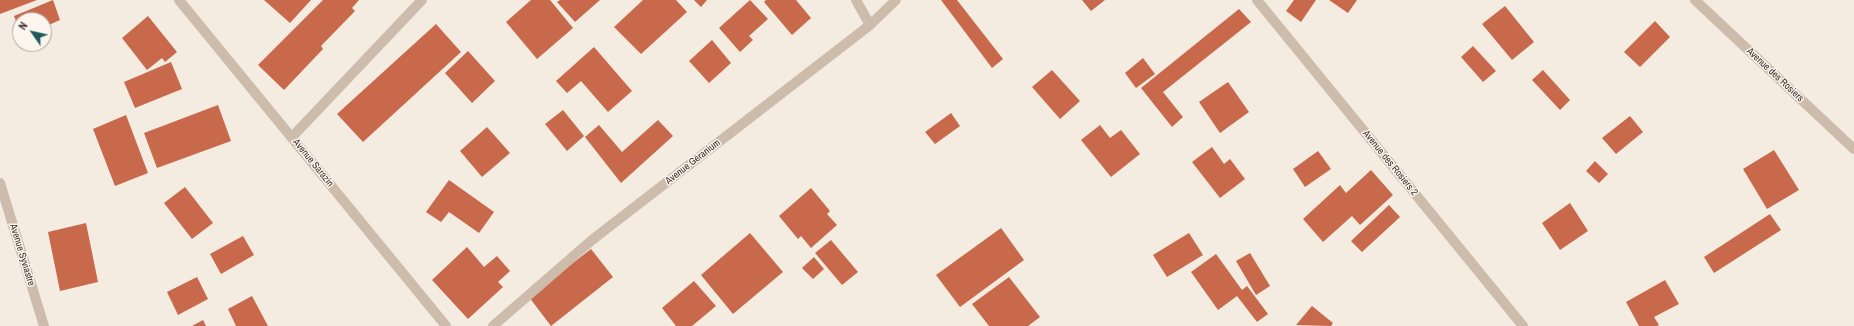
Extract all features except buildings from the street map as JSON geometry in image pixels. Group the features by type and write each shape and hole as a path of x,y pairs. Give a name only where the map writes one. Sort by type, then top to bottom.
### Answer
{"street":[{"name":"Avenue Sarazin","path":"179,0 446,326"},
{"path":"292,137 422,0"},
{"path":"856,0 870,25"},
{"name":"Avenue Géranium","path":"493,326 592,240 870,25 896,0"},
{"name":"Avenue des Rosiers 2","path":"1257,0 1523,326"},
{"name":"Avenue des Rosiers","path":"1695,0 1854,149"},
{"name":"Avenue Syviastre","path":"0,183 44,326"}]}
